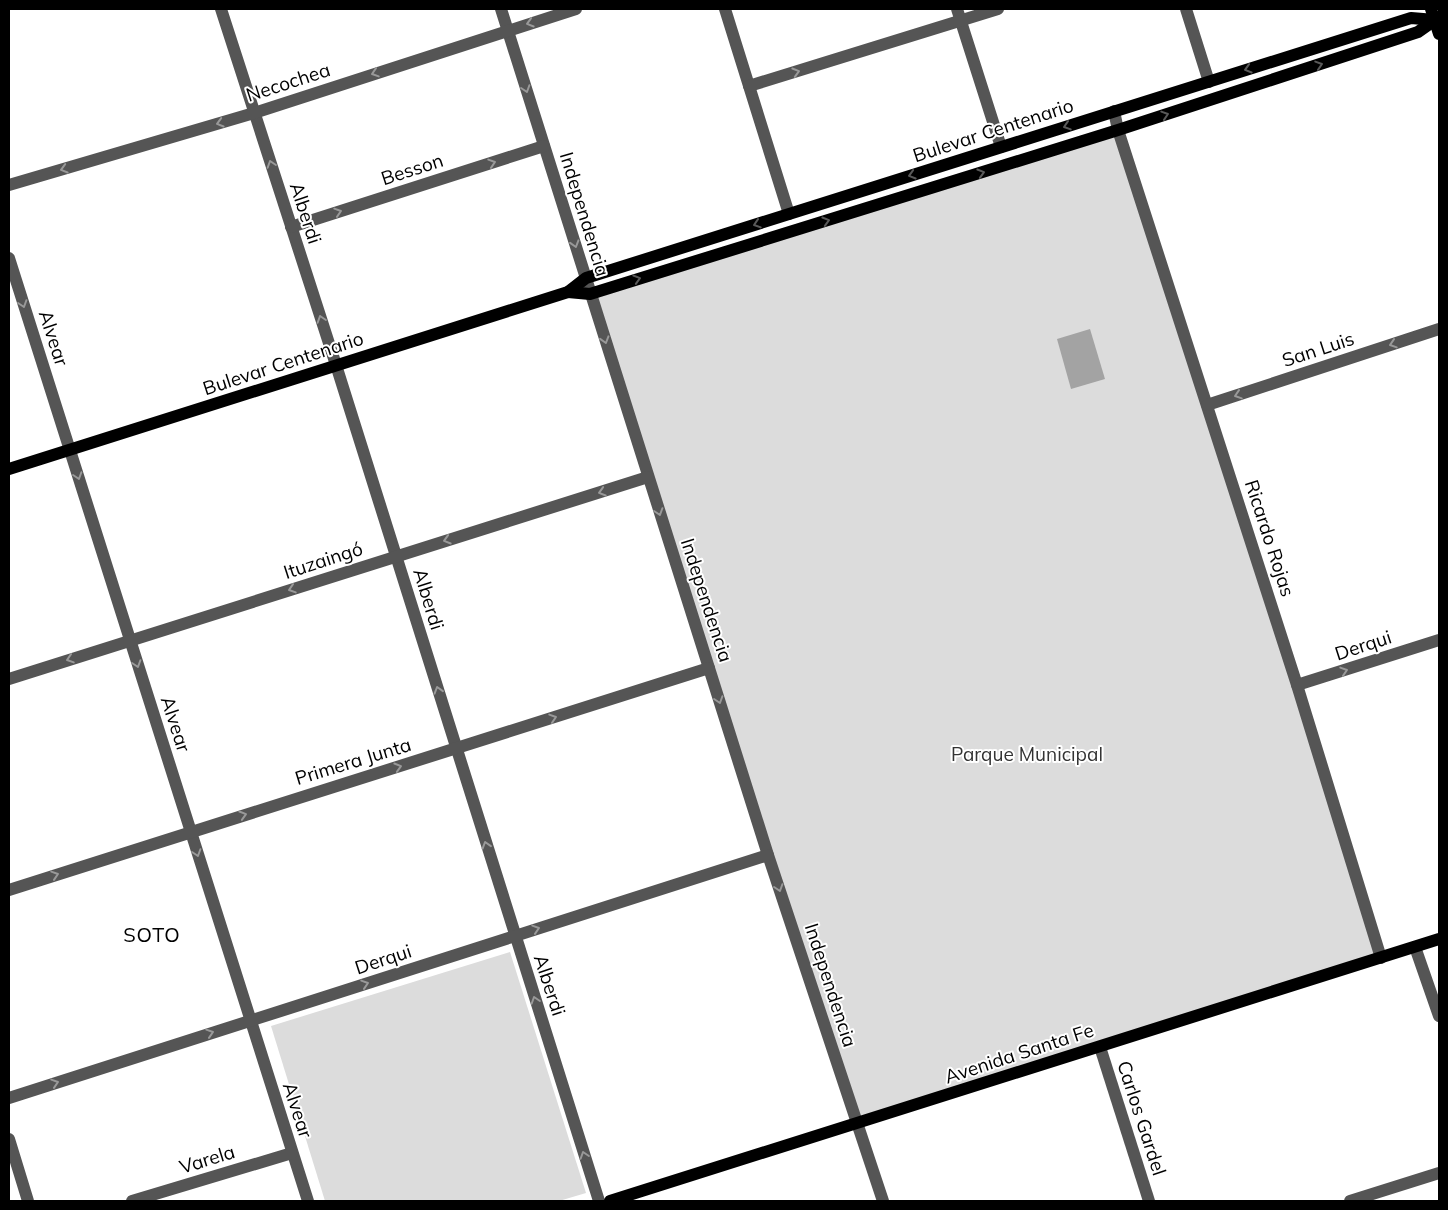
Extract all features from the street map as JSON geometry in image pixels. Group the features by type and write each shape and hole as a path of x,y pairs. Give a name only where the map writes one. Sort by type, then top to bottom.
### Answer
{"main road":[{"name":"Bulevar Centenario","path":"9,469 568,292 586,278 1411,18 1435,16"},
{"name":"Bulevar Centenario","path":"568,292 590,294 1118,130 1418,32 1435,16"},
{"path":"1435,16 1439,34"},
{"name":"Avenida Santa Fe","path":"610,1201 1439,940"}],"street":[{"name":"Alberdi","path":"221,9 336,365 599,1201"},
{"name":"Independencia","path":"501,9 768,855 884,1201"},
{"name":"Necochea","path":"9,185 254,113 576,9"},
{"path":"725,9 789,214"},
{"path":"749,86 959,15 998,9"},
{"path":"1186,9 1209,82"},
{"path":"959,15 1001,147"},
{"name":"Ricardo Rojas","path":"1114,111 1118,130 1297,685 1381,958"},
{"name":"Besson","path":"291,227 544,146"},
{"name":"Alvear","path":"9,258 308,1201"},
{"name":"San Luis","path":"1207,405 1439,329"},
{"name":"Ituzaingó","path":"9,679 648,478"},
{"name":"Derqui","path":"1297,685 1439,640"},
{"name":"Primera Junta","path":"9,890 709,668"},
{"name":"Derqui","path":"9,1098 768,855"},
{"path":"1415,947 1439,1016"},
{"name":"Carlos Gardel","path":"1100,1047 1148,1201"},
{"path":"9,1139 28,1201"},
{"name":"Varela","path":"132,1201 292,1153"},
{"path":"1350,1201 1439,1173"}],"green space":[{"name":"Parque Municipal","path":"1118,130 1381,958 858,1123 590,294"},
{"path":"510,952 586,1193 559,1201 325,1201 271,1026"}],"shaded area":[{"path":"1090,329 1105,379 1071,389 1057,339"}],"district":[{"name":"SOTO","path":"152,934"}]}
